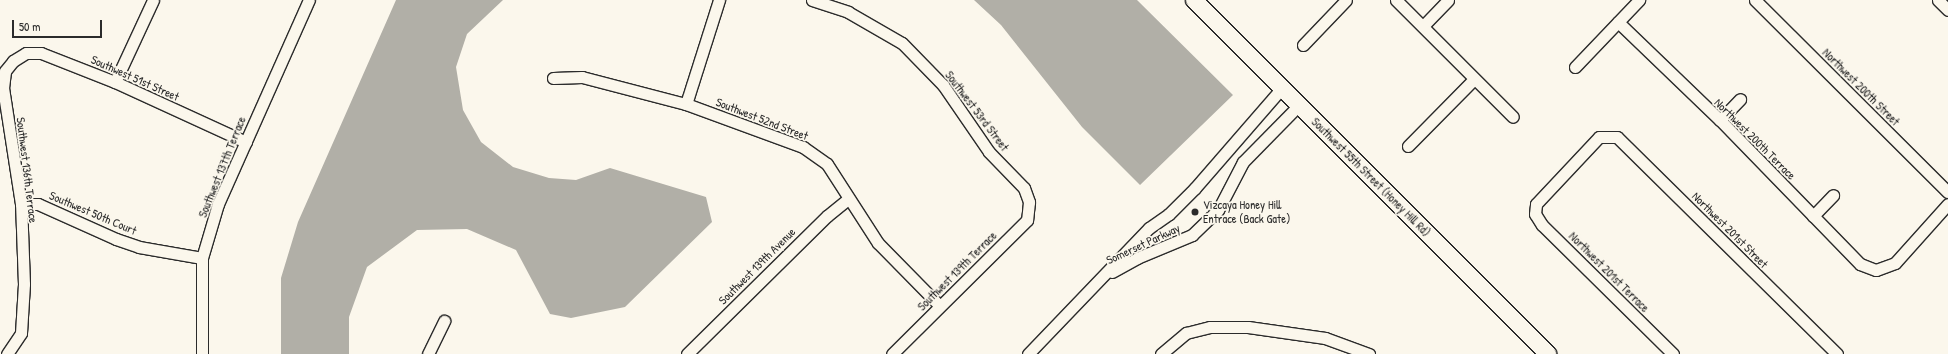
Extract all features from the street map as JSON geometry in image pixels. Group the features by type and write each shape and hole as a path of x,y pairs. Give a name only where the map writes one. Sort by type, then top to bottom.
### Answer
{"street":[{"path":"115,82 153,0"},
{"name":"Southwest 137th Terrace","path":"202,354 202,258 218,204 309,0"},
{"path":"686,104 719,0"},
{"name":"Southwest 53rd Street","path":"812,0 848,12 902,43 944,85 989,152 1024,188 1029,202"},
{"name":"Southwest 55th Street (Honey Hill Rd)","path":"1194,0 1548,354"},
{"path":"1303,45 1346,0"},
{"path":"1396,0 1513,117"},
{"path":"1423,26 1448,0"},
{"path":"1575,67 1639,0"},
{"name":"Northwest 200th Street","path":"1755,0 1948,192"},
{"path":"1938,0 1948,10"},
{"name":"Northwest 200th Terrace","path":"1618,22 1720,120 1860,264 1876,270 1895,263 1948,204"},
{"name":"Southwest 51st Street","path":"13,61 26,53 41,52 115,82 246,142"},
{"name":"Southwest 136th Terrace","path":"11,352 21,333 24,284 21,204 3,88 4,71 13,61"},
{"name":"Southwest 52nd Street","path":"553,78 582,77 686,104 802,147 826,164 878,243 940,306"},
{"path":"1408,146 1474,79"},
{"name":"Somerset Parkway","path":"1028,354 1149,228 1169,214 1195,188 1282,88"},
{"path":"1720,120 1740,99"},
{"name":"Somerset Parkway","path":"1102,277 1137,258 1192,235 1218,210 1243,162 1299,104"},
{"name":"Northwest 201st Street","path":"1536,204 1599,137 1617,137 1837,354"},
{"path":"1813,216 1833,195"},
{"name":"Southwest 139th Avenue","path":"687,354 827,216 848,199"},
{"name":"Southwest 139th Terrace","path":"892,354 1027,220 1029,202"},
{"name":"Southwest 50th Court","path":"21,204 38,204 116,239 139,247 202,258"},
{"name":"Northwest 201st Terrace","path":"1536,204 1535,214 1542,225 1673,354"},
{"path":"428,354 444,320"},
{"path":"1165,350 1186,333 1210,327 1248,327 1325,338 1369,354"}],"shaded area":[{"path":"396,0 503,0 467,34 456,67 463,110 481,142 513,167 549,178 576,180 610,168 706,197 712,222 625,307 571,318 550,314 516,250 467,229 417,230 367,267 349,317 349,354 281,354 281,278 298,222"},
{"path":"974,0 1137,0 1233,95 1140,185 1082,127 1001,25"}],"place":[{"name":"Vizcaya Honey Hill Entrace (Back Gate)","path":"1195,212"}]}
